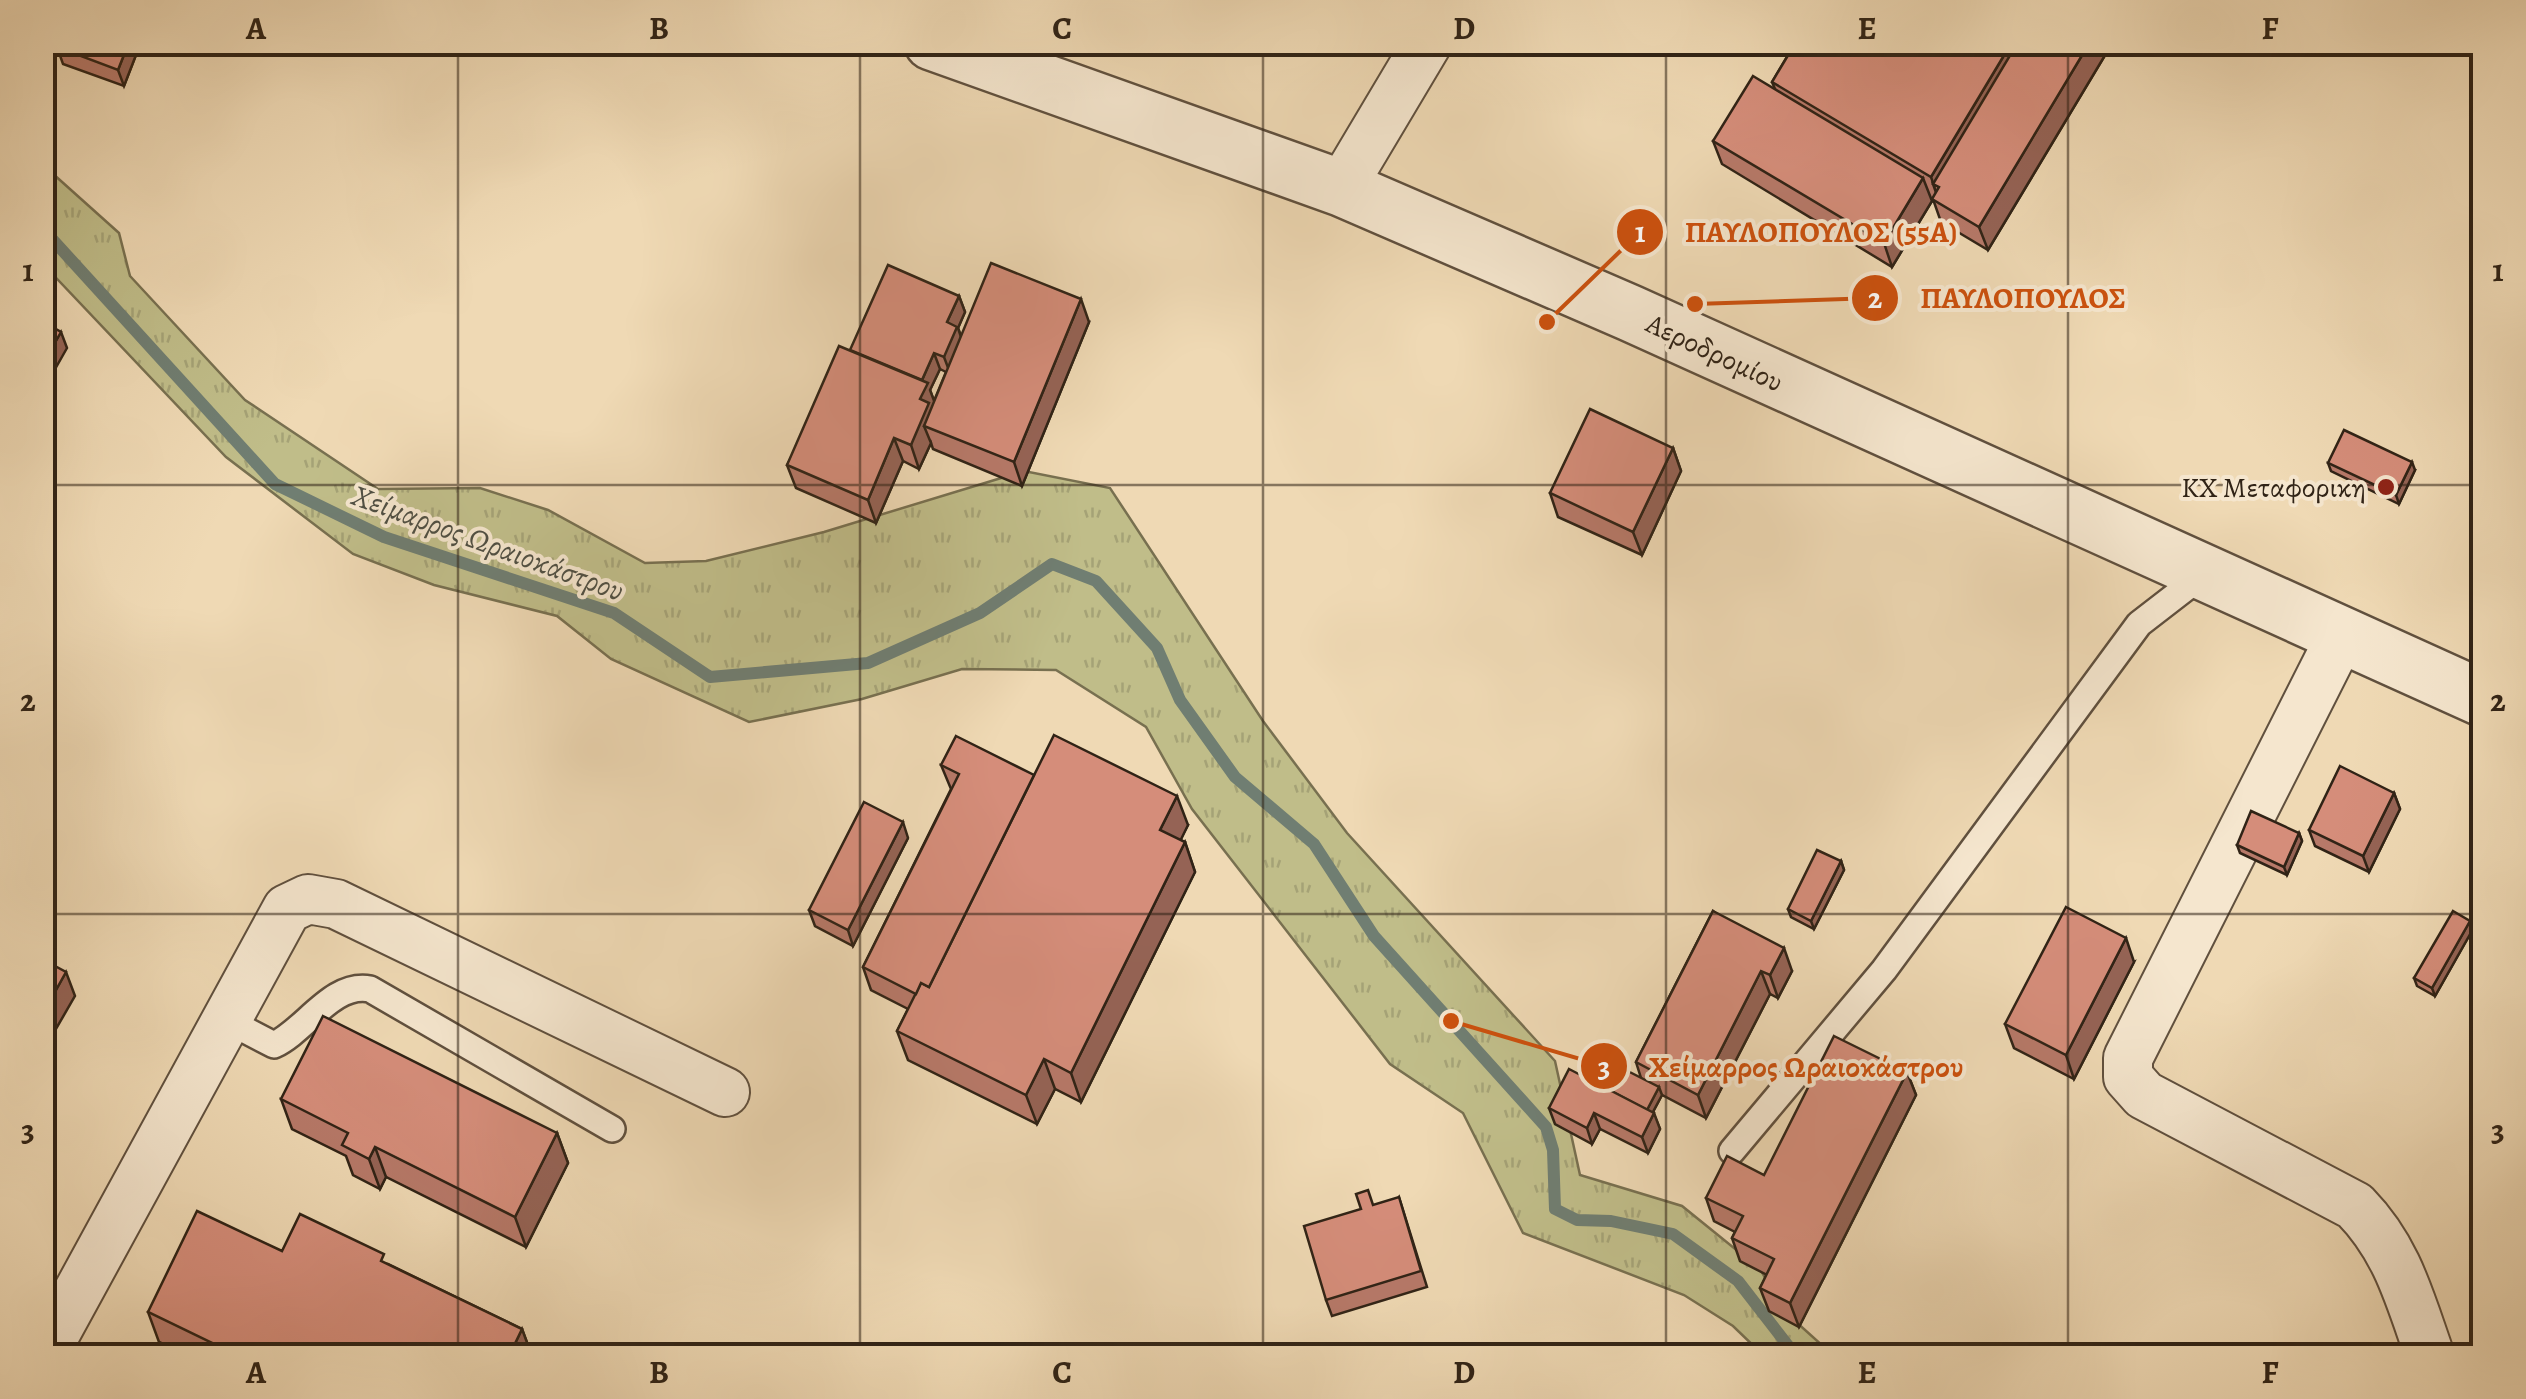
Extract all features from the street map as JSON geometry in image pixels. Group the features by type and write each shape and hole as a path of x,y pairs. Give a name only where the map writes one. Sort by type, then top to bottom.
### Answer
{"street":[{"name":"Αεροδρομίου","path":"932,42 1342,188 1630,313 2484,699"},
{"path":"1342,188 1428,42"},
{"path":"2342,634 2128,1058 2128,1077 2144,1096 2355,1206 2377,1228 2394,1257 2430,1356"},
{"path":"43,1356 287,909 308,898 336,904 725,1092"}],"lane":[{"path":"1732,1151 1884,970 2139,624 2205,574"},
{"path":"226,1020 274,1045 288,1038 344,990 358,986 370,989 612,1129"}],"green space":[{"path":"42,164 119,233 130,276 245,400 378,489 480,488 548,510 645,563 706,561 824,532 1024,471 1110,488 1263,721 1347,833 1555,1061 1580,1175 1682,1206 1760,1269 1785,1312 1834,1356 1764,1356 1733,1326 1684,1295 1523,1233 1463,1113 1390,1064 1192,809 1146,727 1056,670 962,669 862,699 749,722 611,659 557,616 434,585 353,554 226,457 43,264"}],"building":[{"path":"59,42 129,42 118,70 57,47"},
{"path":"1796,42 2012,42 1931,177 1772,82"},
{"path":"2018,42 2090,42 1979,227 1932,199 1939,187 1933,184"},
{"path":"1753,76 1923,178 1884,243 1713,141"},
{"path":"991,263 1081,299 1014,462 924,426"},
{"path":"888,265 959,296 947,322 957,327 944,357 934,353 922,380 850,350"},
{"path":"42,321 61,332 42,365"},
{"path":"839,346 928,383 920,399 929,403 911,445 894,438 868,500 787,465"},
{"path":"1590,409 1673,448 1633,532 1550,493"},
{"name":"ΚΧ Μεταφορικη","path":"2344,430 2412,462 2396,495 2328,463"},
{"path":"1054,735 1177,796 1160,830 1185,842 1071,1073 1044,1059 1026,1095 897,1031 921,983 929,987"},
{"path":"956,736 1034,775 929,987 921,983 916,994 863,967 959,774 941,765"},
{"path":"2340,766 2394,793 2363,856 2309,830"},
{"path":"864,802 903,822 848,930 809,910"},
{"path":"2251,811 2299,833 2284,867 2237,845"},
{"path":"1817,850 1841,861 1811,921 1788,909"},
{"path":"2066,907 2126,938 2066,1055 2005,1024"},
{"path":"1713,911 1784,948 1770,975 1761,971 1698,1095 1636,1062"},
{"path":"2453,911 2470,921 2432,988 2414,978"},
{"path":"42,959 66,972 42,1015"},
{"path":"323,1016 557,1133 515,1217 375,1147 369,1159 342,1145 348,1133 281,1099"},
{"path":"1834,1036 1907,1072 1790,1303 1760,1288 1774,1259 1732,1238 1743,1216 1706,1198 1727,1156 1764,1175"},
{"path":"1610,1062 1659,1087 1647,1110 1598,1084"},
{"path":"1569,1069 1654,1113 1642,1137 1594,1113 1587,1128 1549,1108"},
{"path":"1368,1190 1373,1205 1399,1197 1421,1271 1326,1300 1304,1226 1361,1209 1356,1194"},
{"path":"197,1211 282,1251 300,1214 384,1254 381,1261 522,1329 509,1356 229,1356 231,1352 148,1312"}],"waterway":[{"name":"Χείμαρρος Ωραιοκάστρου","path":"42,228 275,484 384,537 614,613 710,677 868,663 980,613 1052,564 1096,581 1157,648 1180,700 1235,777 1314,844 1374,936 1546,1127 1553,1150 1555,1209 1577,1220 1611,1221 1673,1234 1738,1281 1796,1356"}],"place":[{"name":"ΠΑΥΛΟΠΟΥΛΟΣ","path":"1695,304"},
{"name":"ΠΑΥΛΟΠΟΥΛΟΣ (55Α)","path":"1547,322"},
{"name":"ΚΧ Μεταφορικη","path":"2386,487"},
{"name":"Χείμαρρος Ωραιοκάστρου","path":"1451,1021"}]}
